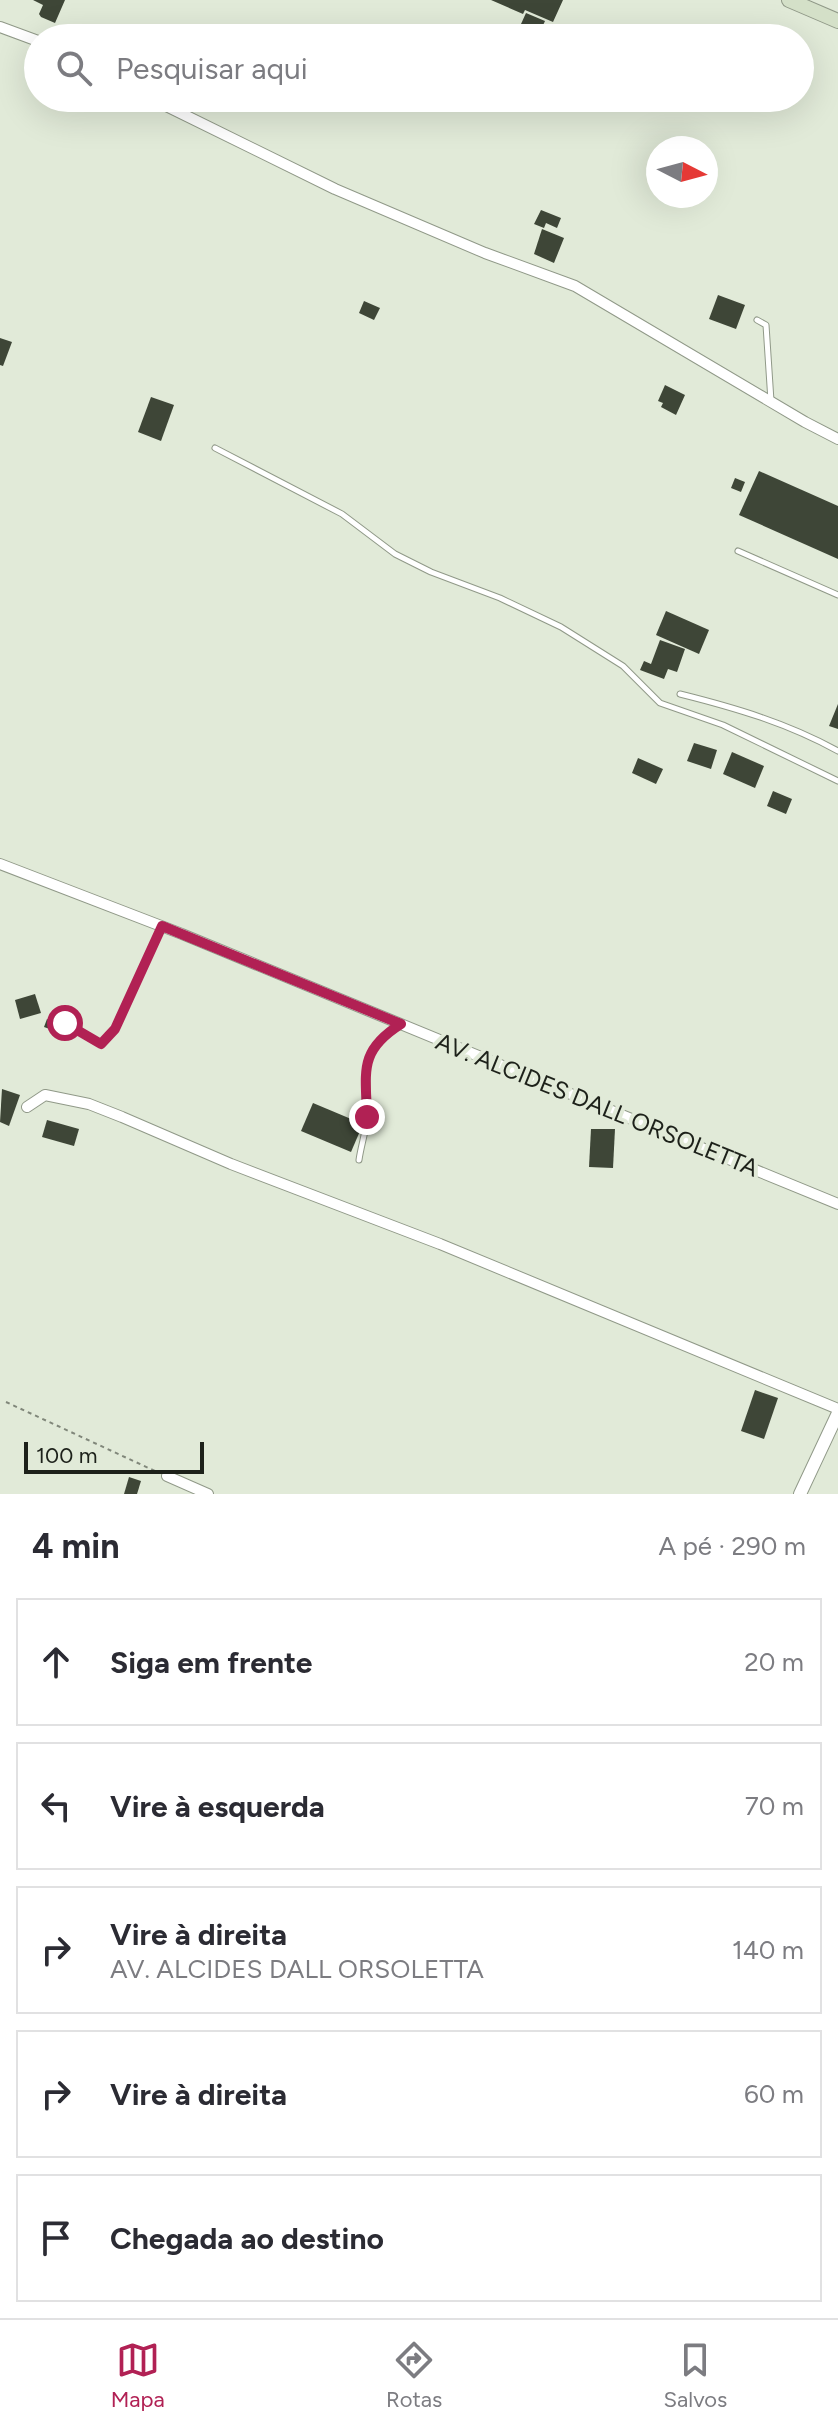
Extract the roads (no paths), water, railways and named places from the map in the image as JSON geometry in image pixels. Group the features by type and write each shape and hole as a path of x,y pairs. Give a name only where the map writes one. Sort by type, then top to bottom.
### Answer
{"main road":[{"path":"789,0 811,5 838,21"}],"street":[{"path":"0,27 24,36"},
{"path":"178,112 335,189 485,253 575,286 838,439"},
{"name":"AV. ALCIDES DALL ORSOLETTA","path":"0,864 162,926 838,1204"},
{"path":"27,1107 45,1095 89,1104 231,1164 440,1244 838,1411 800,1494"},
{"path":"167,1476 208,1494"}],"lane":[{"path":"757,320 766,325 771,401"},
{"path":"215,448 342,514 395,554 561,627 623,666 660,703 723,725 838,781"},
{"path":"738,551 838,595"},
{"path":"680,694 753,713 802,731 838,751"},
{"path":"65,1023 101,1044 115,1029 162,926"},
{"path":"359,1160 367,1117 366,1061 381,1037 401,1024"}]}
